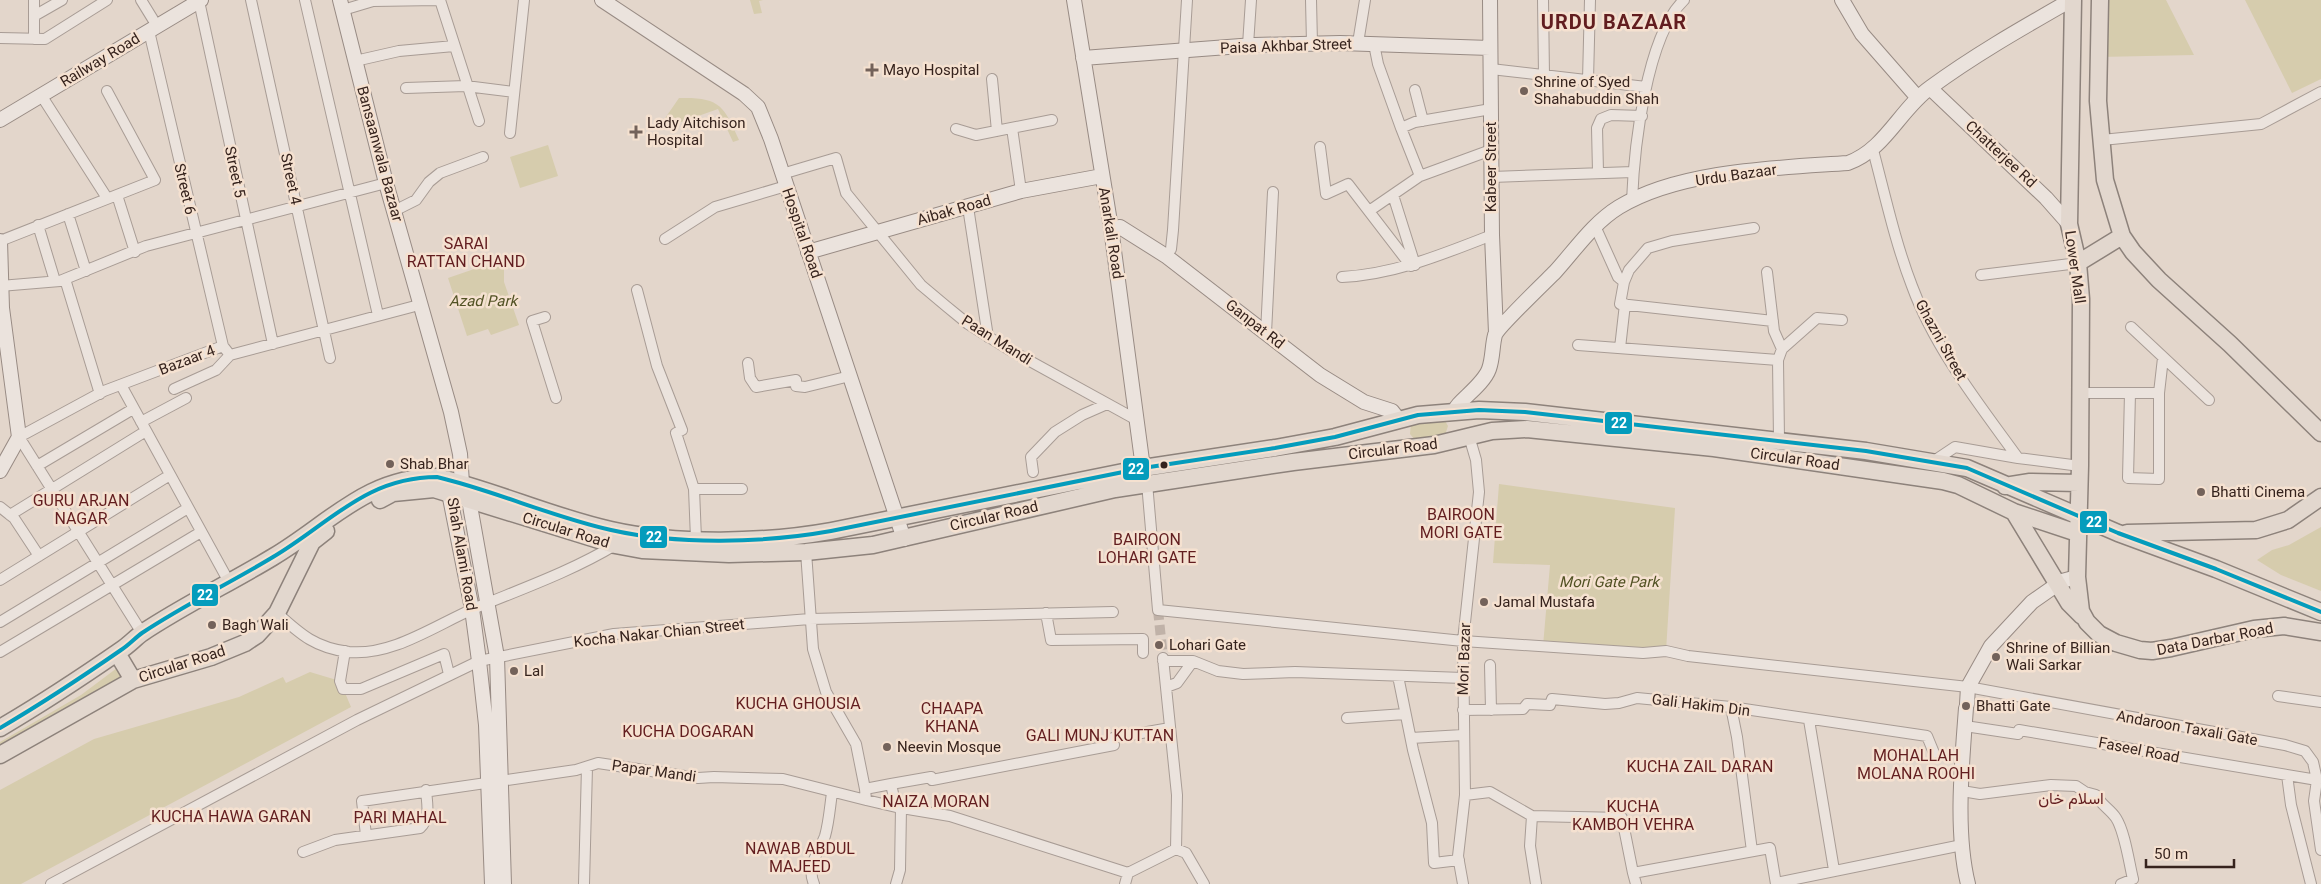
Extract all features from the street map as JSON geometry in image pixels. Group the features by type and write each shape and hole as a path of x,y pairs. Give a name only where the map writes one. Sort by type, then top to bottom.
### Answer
{"main road":[{"name":"Lower Mall","path":"2072,0 2069,224 2078,263 2081,307 2080,483 2077,533"},
{"path":"2100,0 2098,100 2105,180 2122,236 2133,252 2159,280 2318,426"},
{"path":"2078,263 2122,236"},
{"path":"1455,412 1464,437"},
{"name":"Circular Road","path":"0,755 132,680 211,657 246,643 257,635 277,614 312,542 361,509 393,493 456,488 610,530 646,536 696,539 786,538 1145,476 1335,437 1432,413 1525,412 1779,440 1934,461 1967,468 2118,533 2216,569 2321,612"},
{"path":"1399,420 1402,437 1409,448"},
{"name":"Circular Road","path":"0,728 117,652 142,633 276,556 337,511 369,492 394,482 418,477 437,477 456,488 469,500 615,546 669,552 729,554 806,552 863,546 904,539 1145,476 1409,448 1440,444 1500,430 1528,429 1776,456 1943,481 1958,485 2014,512 2077,533"},
{"path":"2006,486 2030,482 2080,483"},
{"path":"2118,533 2256,530 2288,520 2321,497"},
{"name":"Data Darbar Road","path":"2014,512 2069,603 2099,634 2128,648 2152,651 2254,629 2284,626 2321,632"},
{"path":"859,525 863,546"},
{"path":"2077,533 2079,603 2087,622"},
{"path":"276,556 296,573"},
{"path":"117,652 132,680"}],"street":[{"path":"34,0 34,39"},
{"path":"34,16 62,0"},
{"path":"0,38 45,39 107,0"},
{"name":"Street 6","path":"141,0 153,29 195,232 223,346"},
{"name":"Railway Road","path":"0,120 200,0"},
{"name":"Street 5","path":"200,0 273,344"},
{"name":"Street 4","path":"251,0 330,358"},
{"path":"305,0 378,315"},
{"path":"341,5 373,1 439,0 478,121"},
{"path":"510,132 524,0"},
{"name":"Hospital Road","path":"602,0 737,89 758,107 904,539"},
{"name":"Anarkali Road","path":"1074,0 1111,228 1145,476"},
{"path":"1166,256 1170,249 1173,230 1187,0"},
{"path":"1248,45 1251,0"},
{"path":"1311,0 1312,43"},
{"path":"1358,43 1364,0"},
{"name":"Kabeer Street","path":"1490,0 1492,235 1496,334"},
{"path":"1543,0 1544,75"},
{"path":"1588,80 1587,37 1590,0"},
{"path":"1632,201 1633,172 1646,86 1662,32 1674,10 1684,0"},
{"path":"1842,0 1862,34 1918,98"},
{"name":"Urdu Bazaar","path":"1496,334 1595,226 1618,208 1650,192 1684,182 1753,170 1848,164 1873,150 1918,98 1930,88 1998,42 2072,0"},
{"name":"Bansaanwala Bazaar","path":"341,5 419,305 451,412 460,454 456,488"},
{"name":"Paisa Akhbar Street","path":"1082,58 1184,52 1248,45 1312,43 1490,48"},
{"path":"1374,44 1378,64 1420,176"},
{"path":"355,61 399,51 454,46"},
{"path":"1491,69 1646,86"},
{"path":"992,79 997,131"},
{"path":"406,88 466,86 514,92"},
{"name":"Chatterjee Rd","path":"1930,88 2046,198 2069,224"},
{"path":"1416,90 1423,121"},
{"path":"107,91 155,180 0,241 1,308 19,437 142,633"},
{"path":"2102,140 2261,124 2321,92"},
{"path":"41,95 112,196 135,252"},
{"path":"1401,128 1423,121 1491,109"},
{"path":"1598,172 1597,128 1601,119 1611,115 1642,116"},
{"path":"956,129 976,135 1052,120"},
{"path":"1012,128 1021,191"},
{"path":"1320,147 1326,194 1348,184 1413,265"},
{"path":"1369,211 1420,176 1491,150"},
{"name":"Ghazni Street","path":"1873,150 1912,288 1936,336 1966,387 2018,458"},
{"path":"394,211 416,200 429,182 440,173 483,157"},
{"name":"Paan Mandi","path":"784,180 836,158 846,193 921,285 968,324 988,337 1137,420"},
{"path":"1492,177 1633,172"},
{"name":"Aibak Road","path":"808,252 1021,191 1102,176"},
{"path":"666,239 715,207 784,180"},
{"path":"0,286 60,280 135,252 146,246 245,218 386,182"},
{"path":"1266,333 1274,192"},
{"path":"1393,195 1413,265"},
{"path":"968,207 988,337"},
{"path":"68,214 86,271"},
{"path":"38,226 60,280 100,394"},
{"path":"1595,226 1618,278 1624,282"},
{"name":"Ganpat Rd","path":"1111,228 1120,227 1166,256 1340,388 1364,402 1392,411 1399,420"},
{"path":"1754,228 1672,241 1648,248 1638,257 1624,282 1620,304 1773,321"},
{"path":"1342,277 1368,276 1413,265 1492,235"},
{"path":"1982,275 2078,263"},
{"path":"1767,272 1774,331 1782,350"},
{"path":"637,290 657,366 682,430 676,433 694,489 696,539"},
{"path":"1620,348 1625,304"},
{"name":"Bazaar 4","path":"19,437 100,394 223,346 230,355 419,305"},
{"path":"545,317 532,321 556,398"},
{"path":"1779,440 1778,360 1782,350 1817,318 1842,320"},
{"path":"2131,327 2208,400"},
{"path":"1455,412 1457,404 1475,391 1486,377 1493,355 1496,334"},
{"path":"1578,344 1778,360"},
{"path":"10,515 51,490 184,399 175,388 216,370 230,355"},
{"path":"2130,393 2128,478 2159,480 2158,393 2163,358"},
{"path":"748,362 750,378 756,388 796,380 796,386 805,387 850,376"},
{"path":"121,385 229,582"},
{"path":"2081,392 2158,393"},
{"path":"1033,472 1031,457 1055,432 1082,415 1107,404"},
{"path":"37,466 133,408"},
{"path":"0,471 19,437"},
{"name":"Mori Bazar","path":"1463,884 1459,860 1465,795 1463,641 1479,492 1476,460 1464,437"},
{"path":"1934,461 1955,448 2080,466"},
{"path":"0,580 170,476"},
{"path":"1145,476 1158,610 1463,641 1643,653 1666,651 1697,657 1968,688"},
{"name":"Shah Alami Road","path":"456,488 495,782 504,884"},
{"path":"694,489 742,489"},
{"name":"Shah Alami Road","path":"469,500 497,657 492,884"},
{"path":"0,507 10,515 39,556"},
{"path":"0,622 188,508"},
{"path":"0,652 201,532"},
{"path":"277,614 302,637 324,647 345,651 369,652 401,643 472,610 590,560 615,546"},
{"path":"806,552 813,650 826,692 856,744 866,794 891,784 930,776 932,780 1114,745 1113,738 1170,728"},
{"path":"1968,884 1962,845 1962,791 1968,688 1991,646 2024,610 2057,584 2066,579 2077,577"},
{"name":"Kocha Nakar Chian Street","path":"51,884 350,724 479,661 614,634 810,619 1113,612"},
{"path":"1046,613 1051,640 1143,639 1143,653"},
{"path":"345,651 340,681 343,689 361,689 444,654 449,674"},
{"path":"1176,849 1177,795 1163,660 1193,661 1218,671 1243,674 1295,672 1463,678"},
{"path":"1166,687 1178,683 1193,661"},
{"path":"1490,665 1491,710"},
{"path":"1398,676 1405,714 1432,823 1434,863 1459,860"},
{"name":"Andaroon Taxali Gate","path":"1968,688 2305,751 2313,762 2317,780 2314,801 2321,850"},
{"path":"2278,696 2321,702"},
{"name":"Gali Hakim Din","path":"1463,710 1523,710 1527,704 1550,705 1552,699 1612,704 1637,698 1731,707 1927,736 1934,754"},
{"path":"1731,707 1738,737 1752,852"},
{"path":"1346,718 1405,714"},
{"path":"1809,720 1834,870"},
{"name":"Faseel Road","path":"1965,726 2018,734 2019,730 2060,736 2317,780"},
{"path":"1411,738 1463,736"},
{"name":"Papar Mandi","path":"366,835 362,801 426,790 495,782 587,767 598,763 698,778 783,779 832,793 866,794 899,808 950,816 1128,873"},
{"path":"584,884 587,767"},
{"path":"2287,775 2311,884"},
{"path":"891,784 899,808 900,870 896,884"},
{"path":"1962,791 1980,794 2051,784 2076,786 2084,792 2096,795 2100,802 2117,819 2133,879 2121,884"},
{"path":"303,852 335,840 420,828 425,823 428,814 426,790"},
{"path":"1465,795 1490,792 1532,816 1622,818 1636,884"},
{"path":"814,884 811,870 814,857 825,836 832,793"},
{"path":"1532,816 1530,846 1536,884"},
{"path":"1633,873 1770,848 1776,884 1834,870 1853,868 1962,845"},
{"path":"1125,884 1128,873 1176,849 1186,852 1204,884"}],"green space":[{"path":"750,0 763,0 759,1 762,13 754,14"},
{"path":"2100,0 2166,0 2194,55 2099,57"},
{"path":"2245,0 2321,0 2321,79 2292,93"},
{"path":"679,98 703,99 718,106 729,119 739,140 733,142 718,109 670,126 668,123 659,127"},
{"path":"548,145 558,176 520,188 510,157"},
{"name":"Azad Park","path":"504,263 504,282 519,325 491,335 488,329 467,336 448,278 480,267"},
{"path":"1444,419 1448,426 1445,435 1415,440 1410,434 1411,424"},
{"name":"Mori Gate Park","path":"1499,484 1675,508 1666,651 1543,646 1550,565 1493,563"},
{"path":"2321,527 2321,591 2281,575 2257,560 2272,550 2289,545"},
{"path":"117,668 122,678 0,749 0,742 81,695"},
{"path":"310,672 340,681 351,707 21,884 0,884 0,790 94,739 239,697 283,677 286,683"}],"tunnel":[{"path":"1158,610 1163,658"}],"transit line":[{"name":"22","path":"0,728 124,648 142,633 273,557 349,505 389,485 412,479 437,477 481,489 589,525 637,535 692,540 749,540 831,531 1143,468 1335,437 1418,415 1479,410 1525,412 1866,451 1967,468 2118,533 2216,569 2321,612"}],"place":[{"name":"Mayo Hospital","path":"872,70"},
{"name":"Shrine of Syed Shahabuddin Shah","path":"1524,91"},
{"name":"Lady Aitchison Hospital","path":"636,132"},
{"name":"Shab Bhar","path":"390,464"},
{"name":"Bhatti Cinema","path":"2201,492"},
{"name":"Jamal Mustafa","path":"1484,602"},
{"name":"Bagh Wali","path":"212,625"},
{"name":"Lohari Gate","path":"1159,645"},
{"name":"Shrine of Billian Wali Sarkar","path":"1996,657"},
{"name":"Lal","path":"514,671"},
{"name":"Bhatti Gate","path":"1966,706"},
{"name":"Neevin Mosque","path":"887,747"}],"district":[{"name":"URDU BAZAAR","path":"1614,22"},
{"name":"SARAI RATTAN CHAND","path":"466,252"},
{"name":"GURU ARJAN NAGAR","path":"81,509"},
{"name":"BAIROON MORI GATE","path":"1461,523"},
{"name":"BAIROON LOHARI GATE","path":"1147,548"},
{"name":"KUCHA GHOUSIA","path":"798,703"},
{"name":"CHAAPA KHANA","path":"952,717"},
{"name":"KUCHA DOGARAN","path":"688,731"},
{"name":"GALI MUNJ KUTTAN","path":"1100,735"},
{"name":"MOHALLAH MOLANA ROOHI","path":"1916,764"},
{"name":"KUCHA ZAIL DARAN","path":"1700,766"},
{"name":"اسلام خان","path":"2071,798"},
{"name":"NAIZA MORAN","path":"936,801"},
{"name":"KUCHA KAMBOH VEHRA","path":"1633,815"},
{"name":"KUCHA HAWA GARAN","path":"231,816"},
{"name":"PARI MAHAL","path":"400,817"},
{"name":"NAWAB ABDUL MAJEED","path":"800,857"}]}
